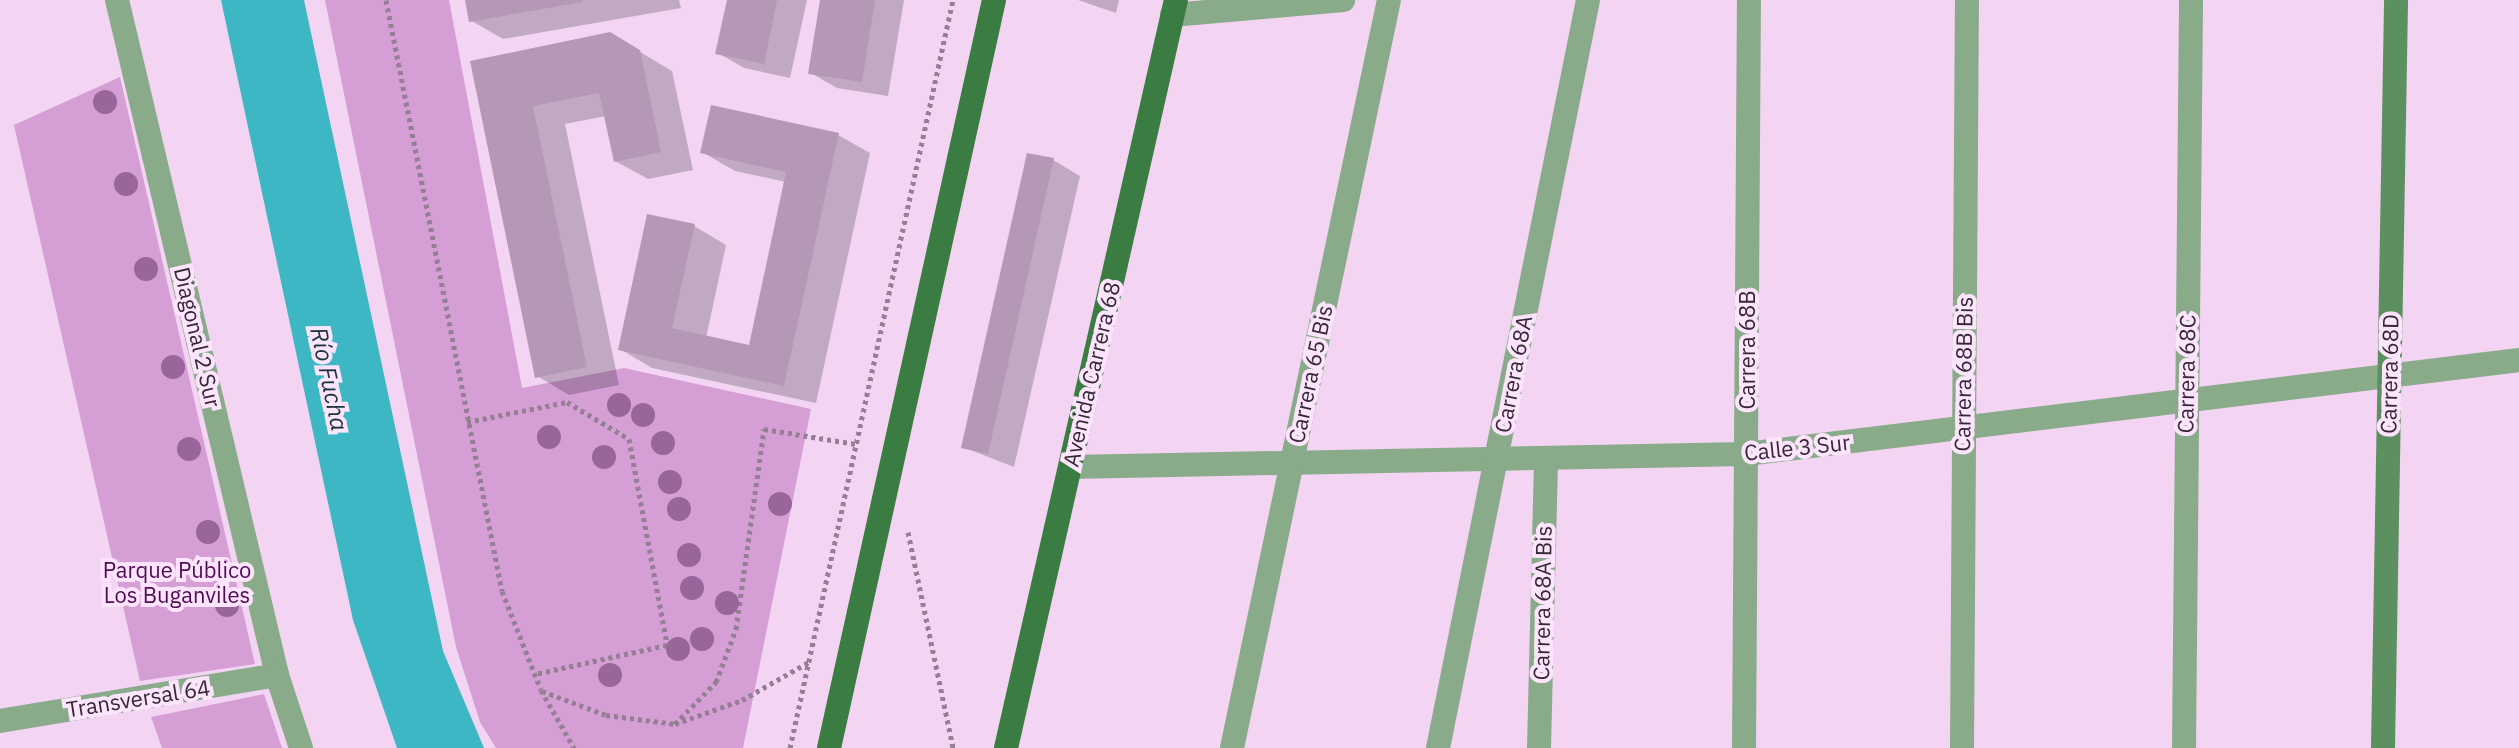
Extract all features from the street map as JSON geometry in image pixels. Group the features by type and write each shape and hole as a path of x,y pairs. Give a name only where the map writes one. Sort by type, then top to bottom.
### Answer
{"main road":[{"path":"829,748 994,0"},
{"name":"Avenida Carrera 68","path":"1006,748 1174,8"}],"street":[{"name":"Diagonal 2 Sur","path":"117,0 277,675 301,748"},
{"path":"1174,8 1343,0"},
{"name":"Carrera 65 Bis","path":"1232,748 1389,0"},
{"name":"Carrera 68A","path":"1438,748 1588,0"},
{"name":"Carrera 68B","path":"1744,748 1749,0"},
{"name":"Carrera 68B Bis","path":"1962,748 1967,0"},
{"name":"Carrera 68C","path":"2184,748 2191,0"},
{"name":"Carrera 68D","path":"2383,748 2396,0"},
{"name":"Calle 3 Sur","path":"1070,467 1746,454 2519,360"},
{"name":"Carrera 68A Bis","path":"1539,748 1546,458"},
{"name":"Transversal 64","path":"0,721 277,675"}],"path":[{"path":"386,0 502,591 541,690 574,748"},
{"path":"790,748 953,0"},
{"path":"467,422 567,402 629,439 667,645 535,674"},
{"path":"675,724 716,682 736,629 764,429 856,444"},
{"path":"907,524 953,748"},
{"path":"541,690 606,715 675,724 742,700 809,662"}],"green space":[{"path":"325,0 449,0 522,388 624,368 811,409 743,748 496,748 480,722 456,647"},
{"name":"Parque Público Los Buganviles","path":"120,77 255,664 140,681 14,125"},
{"path":"264,694 282,748 162,748 151,717"}],"water":[{"name":"Río Fucha","path":"221,0 304,0 443,651 484,748 397,748 353,620"}],"building":[{"path":"465,0 582,0 582,2 469,22"},
{"path":"727,0 777,0 764,64 715,54"},
{"path":"820,0 875,0 862,82 808,74"},
{"path":"610,32 640,50 661,152 614,162 599,93 533,106 587,367 535,378 470,61"},
{"path":"711,105 839,133 784,386 618,350 647,214 695,224 672,328 749,345 786,172 700,153"},
{"path":"1027,153 1054,158 988,454 961,448"}]}
